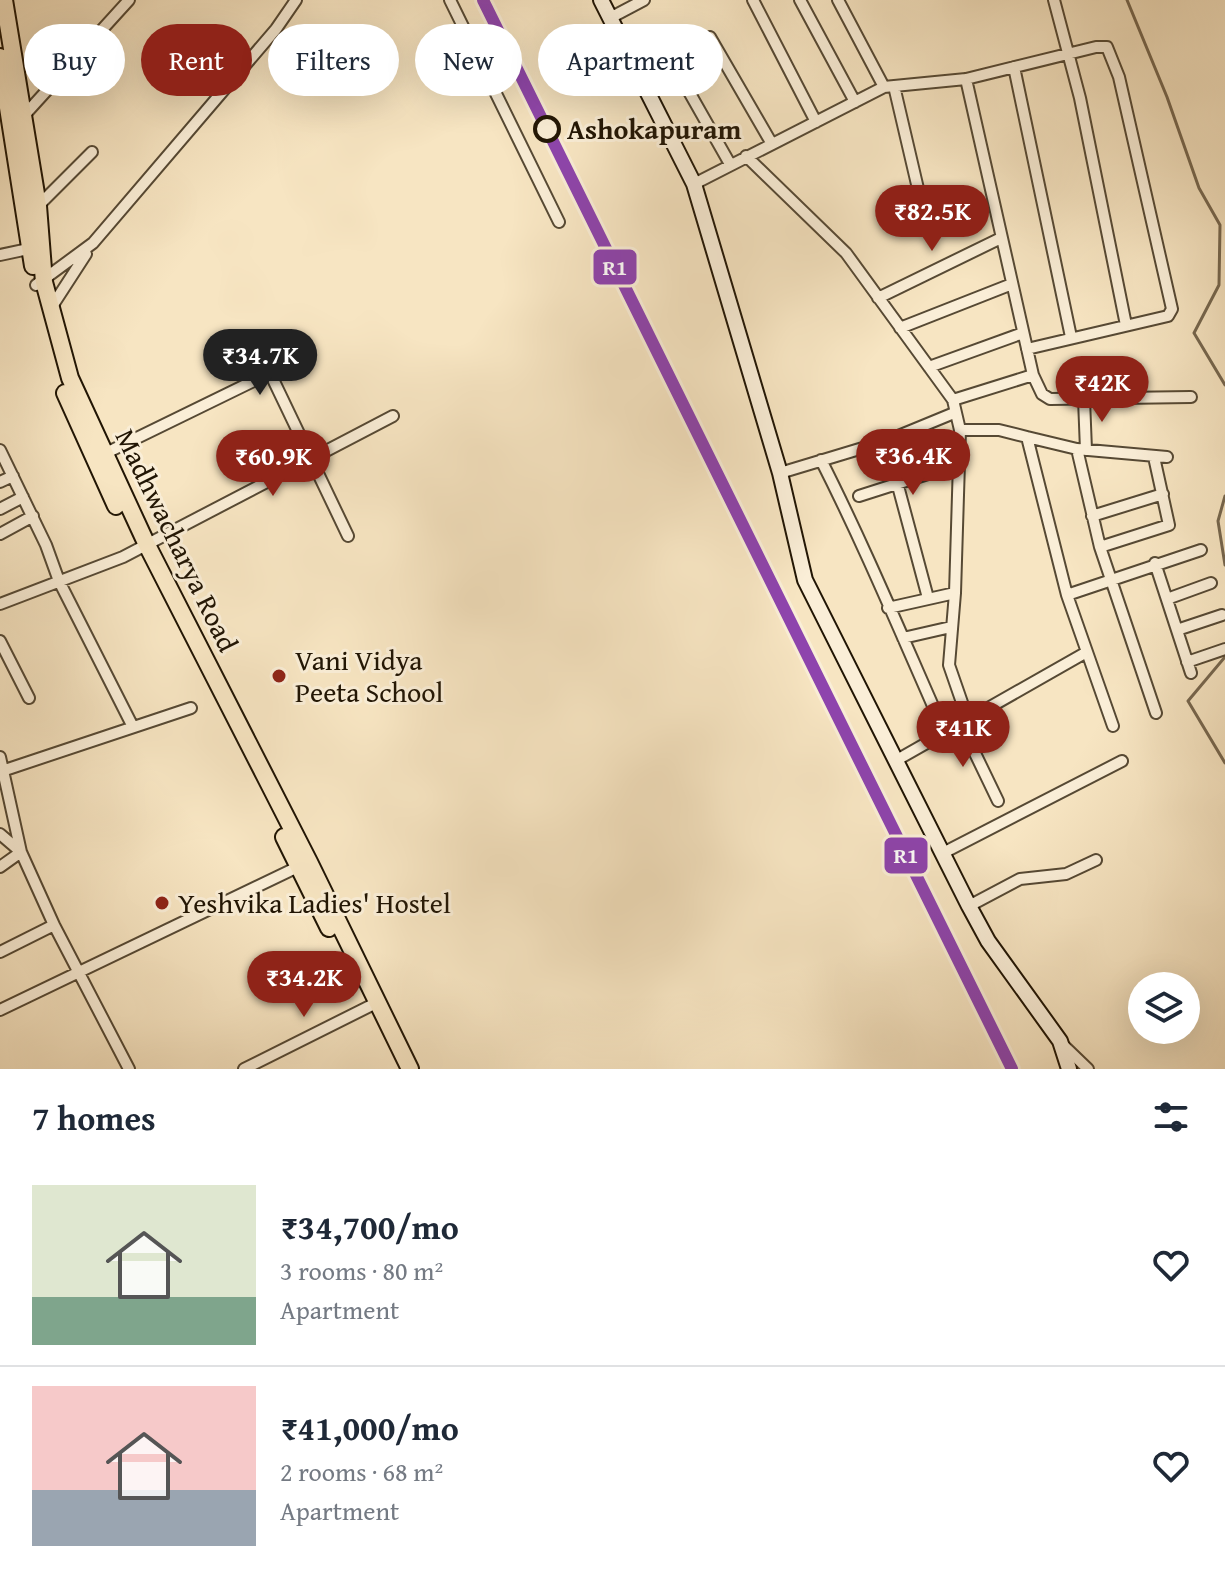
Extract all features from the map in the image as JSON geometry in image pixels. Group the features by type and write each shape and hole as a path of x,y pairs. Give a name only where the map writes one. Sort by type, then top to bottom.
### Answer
{"main road":[{"name":"Madhwacharya Road","path":"4,0 10,116 38,206 36,247"},
{"name":"Madhwacharya Road","path":"0,57 36,247 42,322 72,413 304,864 372,1003 399,1069"},
{"name":"Madhwacharya Road","path":"40,284 51,308 70,378 142,547"},
{"name":"Madhwacharya Road","path":"372,1003 410,1069"}],"street":[{"path":"10,116 129,0"},
{"path":"51,308 93,243 276,29 296,0"},
{"path":"450,0 559,222"},
{"path":"601,0 694,184 780,473 805,580 988,941 1060,1041 1088,1069"},
{"path":"610,18 644,0"},
{"path":"753,0 816,122"},
{"path":"800,0 855,102"},
{"path":"838,0 889,87 923,210"},
{"path":"1054,0 1126,325"},
{"path":"694,184 889,87 966,79 1107,47 1114,58 1172,309 1168,316 1027,349"},
{"path":"723,59 772,144"},
{"path":"1014,67 1071,337"},
{"path":"966,79 1033,375 1045,397 1191,397"},
{"path":"691,96 730,164"},
{"path":"38,206 92,152"},
{"path":"746,156 846,253 953,400 960,430 956,465 955,593 949,665 963,719 998,801"},
{"path":"878,298 1001,238"},
{"path":"40,284 93,243"},
{"path":"0,255 36,247"},
{"path":"900,328 1012,284"},
{"path":"929,367 1023,333"},
{"path":"104,454 270,373 348,536"},
{"path":"953,400 1033,375"},
{"path":"1084,399 1082,450 1092,516 1156,713"},
{"path":"780,473 886,441 954,413"},
{"path":"0,604 142,547 393,416"},
{"path":"960,430 999,430 1082,450 1167,457"},
{"path":"1027,437 1067,595 1113,726"},
{"path":"886,441 928,598"},
{"path":"0,450 33,516 59,581 133,727"},
{"path":"1100,547 1169,525 1154,457"},
{"path":"821,460 873,568 944,731"},
{"path":"859,496 956,465"},
{"path":"0,482 13,476"},
{"path":"1092,516 1163,494"},
{"path":"0,509 23,497"},
{"path":"0,534 33,516"},
{"path":"1067,595 1201,550"},
{"path":"1155,563 1189,668 1225,649"},
{"path":"1167,599 1211,583"},
{"path":"888,608 955,593"},
{"path":"1177,630 1222,615"},
{"path":"903,638 951,627"},
{"path":"0,641 29,698"},
{"path":"895,761 963,719 1085,653"},
{"path":"5,770 191,708"},
{"path":"0,757 21,852 54,925 129,1069"},
{"path":"943,853 1122,761"},
{"path":"0,834 21,852"},
{"path":"0,867 21,852"},
{"path":"969,906 1020,879 1066,874 1096,860"},
{"path":"0,1010 304,864"},
{"path":"0,952 54,925"},
{"path":"244,1069 372,1003"},
{"path":"1060,1041 1069,1069"}],"waterway":[{"path":"1127,0 1167,97 1199,188 1220,225 1219,285 1194,333 1225,385"},
{"path":"1225,496 1218,521 1225,565"},
{"path":"1225,657 1188,701 1225,763"}],"transit line":[{"name":"R1","path":"483,0 1012,1069"}],"place":[{"name":"Ashokapuram","path":"547,129"},
{"name":"Vani Vidya Peeta School","path":"279,676"},
{"name":"Yeshvika Ladies' Hostel","path":"162,903"}]}
